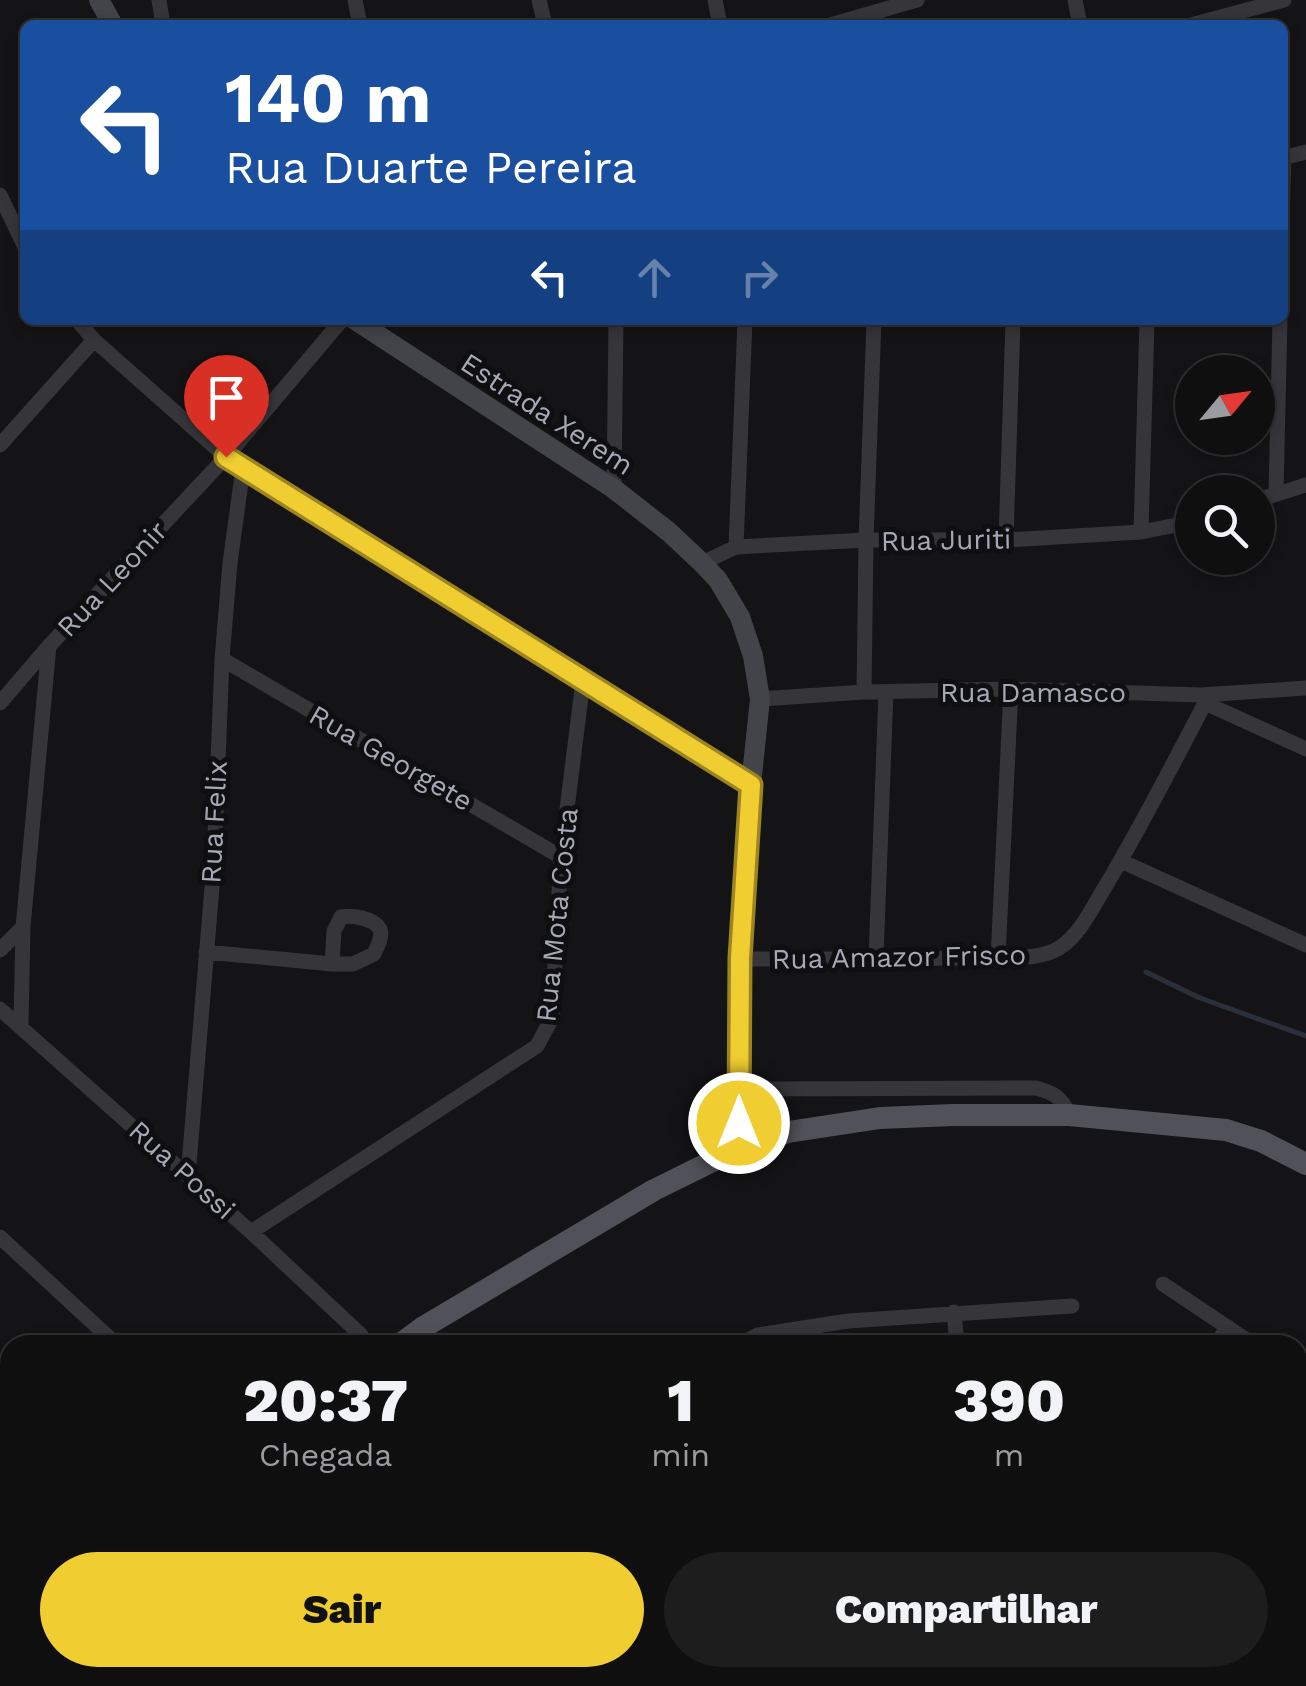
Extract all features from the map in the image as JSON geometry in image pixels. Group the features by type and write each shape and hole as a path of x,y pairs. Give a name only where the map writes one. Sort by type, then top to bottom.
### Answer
{"main road":[{"path":"430,1335 654,1190 739,1148 788,1132 880,1118 1069,1115 1226,1130 1261,1141 1306,1164"}],"street":[{"path":"845,20 894,3 917,0"},
{"path":"1210,20 1284,0"},
{"path":"0,195 20,237"},
{"path":"80,325 226,457 751,785"},
{"name":"Rua Leonir","path":"0,703 226,457 338,325"},
{"name":"Estrada Xerem","path":"362,325 614,489 702,563 724,588 740,617 754,656 760,699 740,958 739,1148"},
{"path":"614,489 616,325"},
{"path":"736,547 744,325"},
{"path":"864,692 874,325"},
{"path":"1006,540 1013,325"},
{"path":"1140,532 1147,325"},
{"path":"1280,325 1276,493 1306,485"},
{"path":"0,445 94,340"},
{"name":"Rua Felix","path":"188,1176 214,863 222,659 243,468"},
{"name":"Rua Juriti","path":"702,563 736,547 866,540 1006,540 1140,532 1175,525"},
{"path":"21,1026 23,927 49,646"},
{"name":"Rua Georgete","path":"222,659 561,857"},
{"name":"Rua Mota Costa","path":"251,1232 537,1046 552,1018 561,857 583,680"},
{"name":"Rua Damasco","path":"760,699 1011,689 1203,699 1306,688"},
{"path":"998,958 1011,689"},
{"path":"876,958 886,692"},
{"path":"1203,699 1306,748"},
{"name":"Rua Amazor Frisco","path":"740,958 998,958 1040,955 1064,945 1080,927 1121,861 1203,699"},
{"path":"1121,861 1306,946"},
{"path":"0,950 23,927"},
{"path":"206,952 332,964"},
{"name":"Rua Possi","path":"0,1009 251,1232 350,1335"},
{"path":"739,1089 1036,1088 1053,1092 1063,1101 1069,1115"},
{"path":"0,1236 106,1335"},
{"path":"1163,1284 1239,1335"},
{"path":"758,1335 848,1320 1072,1306"},
{"path":"954,1312 956,1335"},
{"path":"1223,1335 1228,1328"}],"waterway":[{"path":"1146,972 1200,998 1306,1036"}],"route":[{"path":"226,457 751,785 740,958 739,1123"}]}
